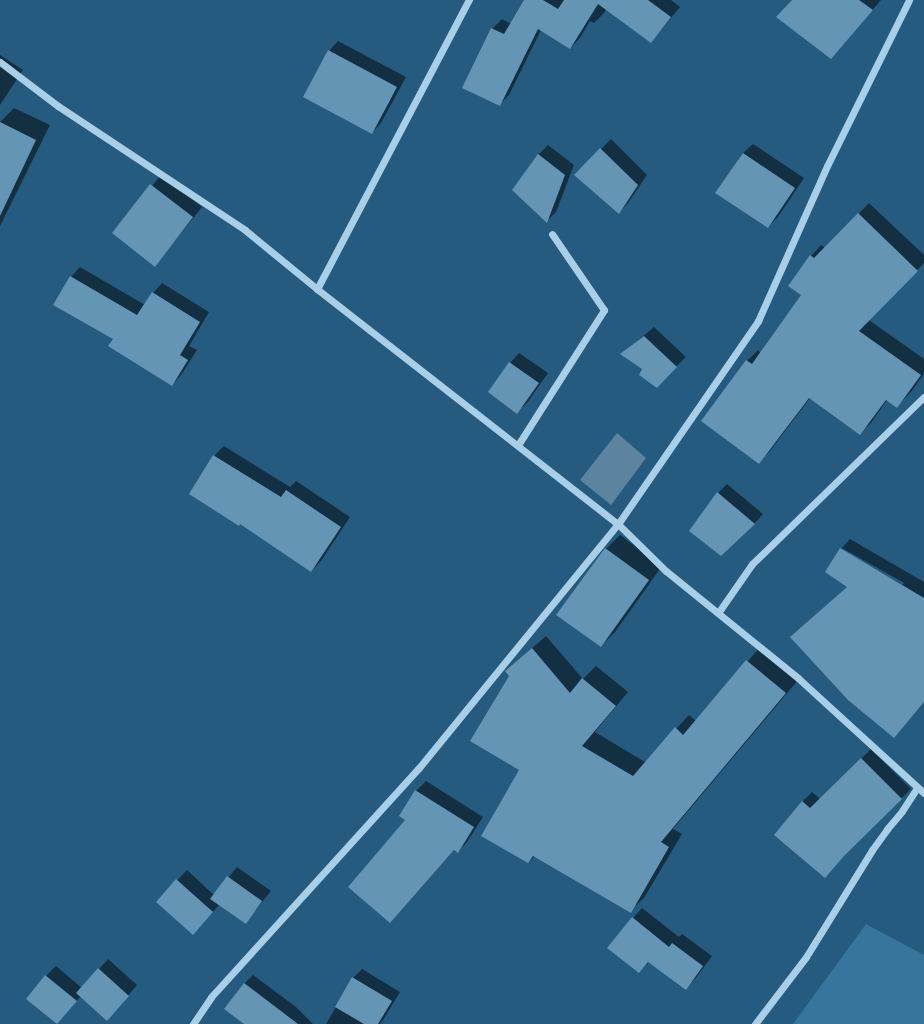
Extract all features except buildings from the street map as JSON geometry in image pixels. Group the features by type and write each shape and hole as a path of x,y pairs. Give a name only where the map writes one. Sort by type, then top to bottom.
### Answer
{"street":[{"path":"317,289 469,0"},
{"path":"193,1024 211,997 418,769 618,524 758,321 827,166 909,0"},
{"path":"0,62 58,106 245,230 317,289 618,524 666,571 798,678 924,793"},
{"path":"518,445 604,310 552,234"},
{"path":"718,613 752,564 924,397"},
{"path":"755,1024 806,957 872,850 886,829 902,811 917,788"}],"shaded area":[{"path":"617,433 646,458 611,505 580,480"},
{"path":"866,924 924,955 924,1024 793,1024"}]}
